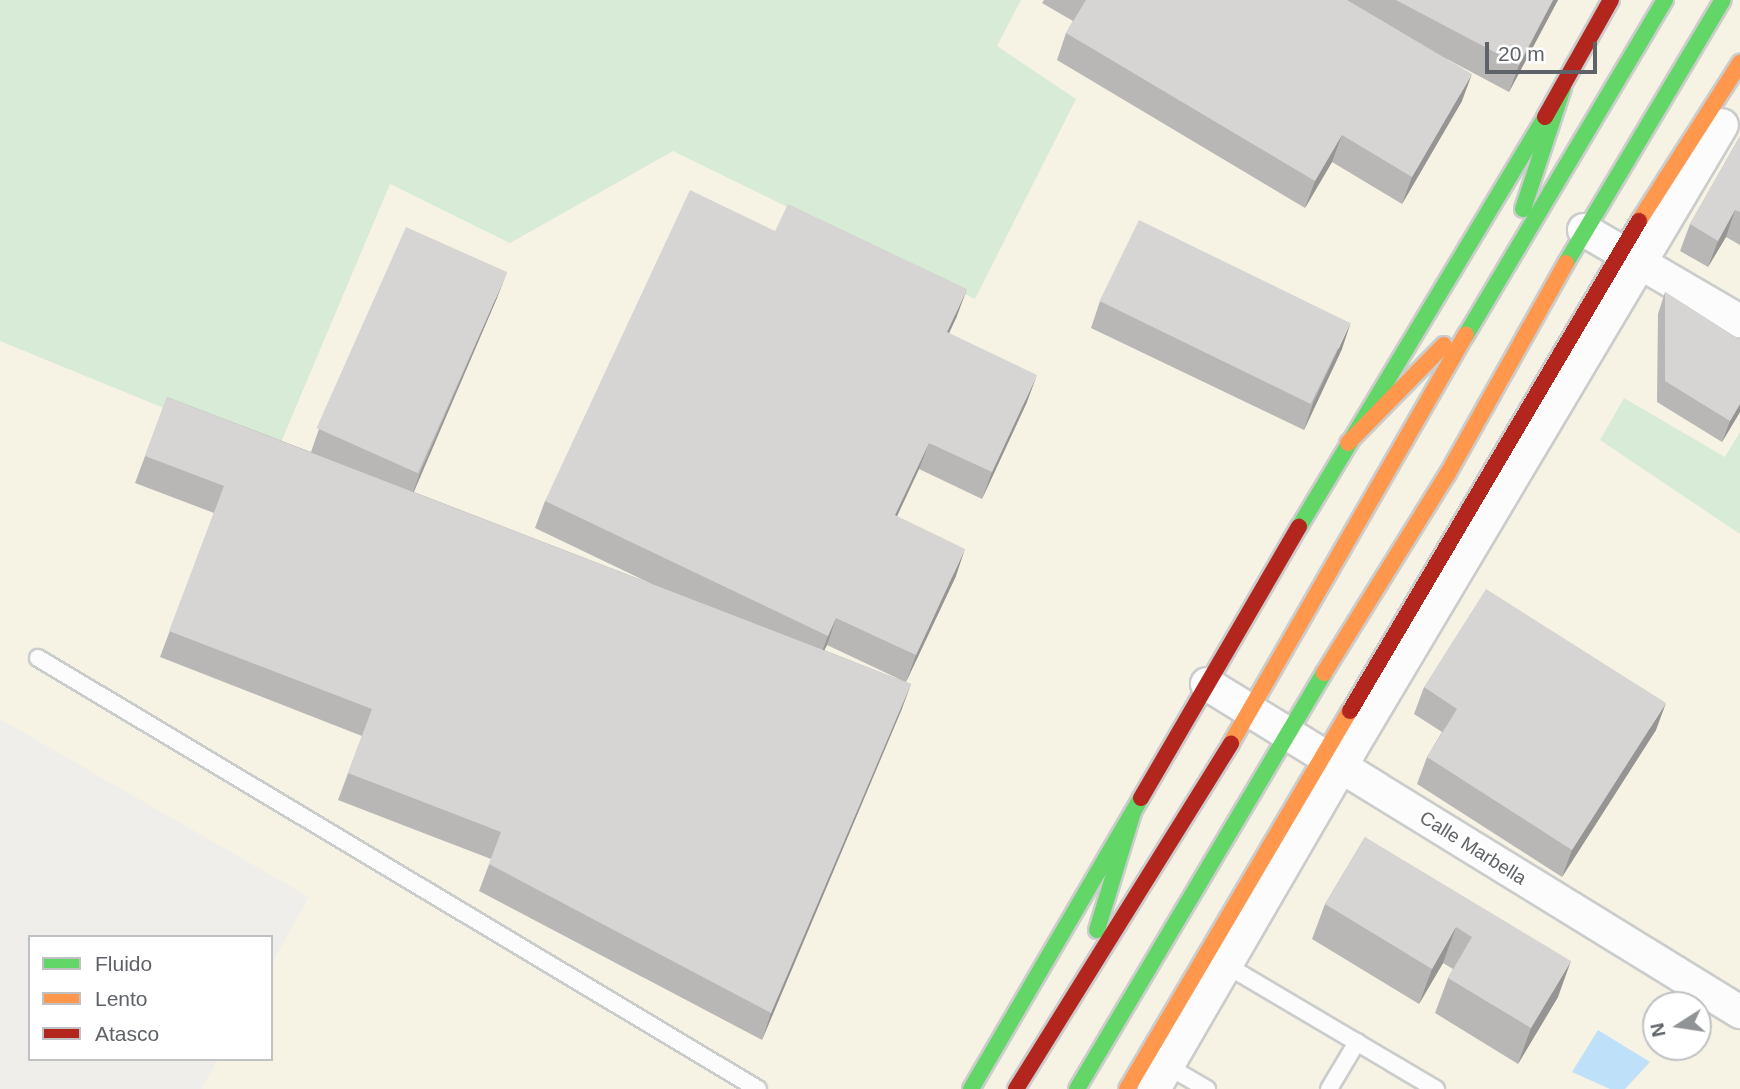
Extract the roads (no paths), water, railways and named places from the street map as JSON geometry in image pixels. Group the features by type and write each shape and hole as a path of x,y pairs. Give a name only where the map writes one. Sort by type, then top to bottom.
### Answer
{"main road":[{"path":"971,1089 1348,443 1563,88 1611,0"},
{"path":"1016,1089 1251,711 1483,306 1665,0"},
{"path":"1077,1089 1244,812 1287,733 1447,475 1584,230 1723,0"},
{"path":"1629,258 1740,63"},
{"path":"1502,275 1563,88"},
{"path":"1348,443 1483,306"},
{"path":"1083,978 1133,812"},
{"path":"998,1089 1050,1032"},
{"path":"1127,1089 1157,1070"}],"street":[{"path":"1157,1070 1217,959 1332,761 1629,258 1740,96"},
{"path":"1584,230 1740,320"},
{"name":"Calle Marbella","path":"1207,684 1740,1012"}],"lane":[{"path":"38,658 758,1089"},
{"path":"1217,959 1436,1089"},
{"path":"1329,1089 1357,1042"},
{"path":"1157,1070 1207,1089"}],"water":[{"path":"1598,1030 1642,1057 1642,1061 1650,1062 1625,1089 1610,1089 1572,1072"}]}
